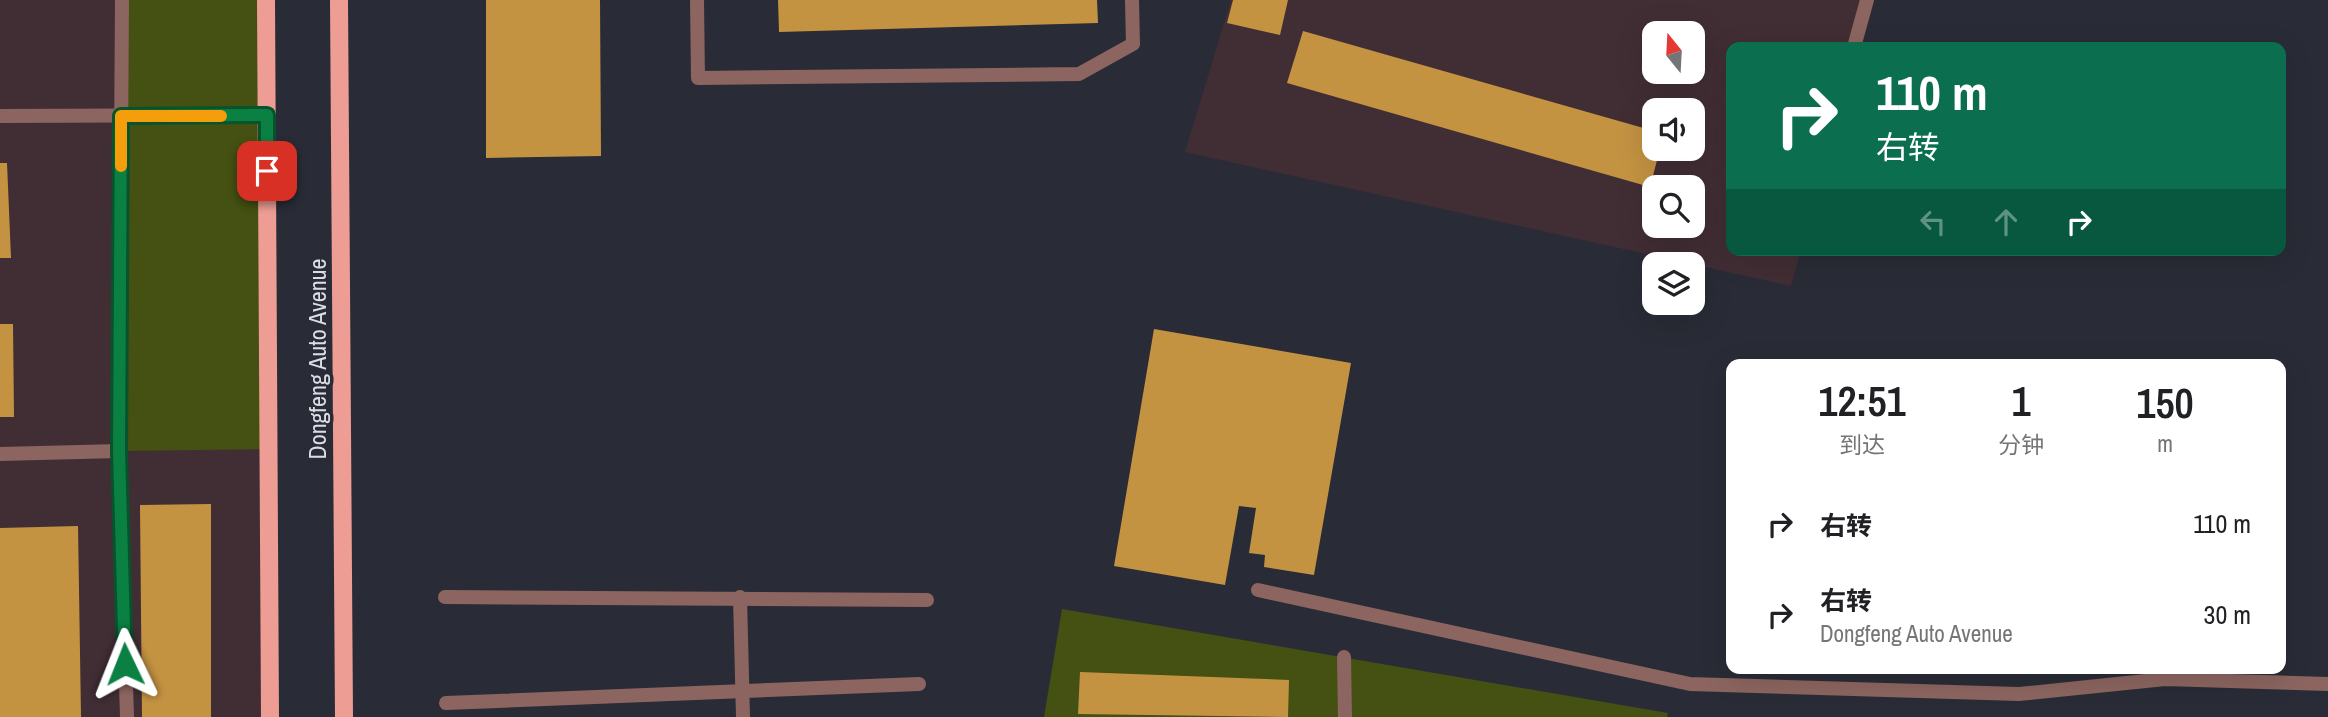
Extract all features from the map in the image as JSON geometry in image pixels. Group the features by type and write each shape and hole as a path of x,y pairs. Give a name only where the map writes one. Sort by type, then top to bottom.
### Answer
{"main road":[{"name":"Dongfeng Auto Avenue","path":"266,0 270,717"},
{"name":"Dongfeng Auto Avenue","path":"339,0 344,717"}],"street":[{"path":"122,0 119,451 127,717"},
{"path":"697,0 698,78 1079,74 1133,44 1132,0"},
{"path":"1855,42 1867,0"},
{"path":"0,116 267,115"},
{"path":"0,454 119,451"},
{"path":"1258,590 1690,684 2019,694 2165,679 2328,684"},
{"path":"445,597 927,600"},
{"path":"740,597 743,717"},
{"path":"1344,657 1345,717"},
{"path":"446,703 919,684"}],"shaded area":[{"path":"0,0 266,0 271,717 0,717"},
{"path":"1231,0 1867,0 1855,42 1726,42 1726,256 1799,256 1791,286 1705,267 1705,252 1642,253 1185,152"}],"green space":[{"path":"122,0 266,0 268,449 119,451"},
{"path":"1062,609 1668,713 1667,717 1044,717"}],"building":[{"path":"486,0 600,0 601,156 486,158"},
{"path":"778,0 1097,0 1098,23 779,32"},
{"path":"1233,0 1288,0 1280,35 1227,23"},
{"path":"1303,31 1642,128 1642,161 1657,161 1653,175 1642,175 1642,185 1287,83"},
{"path":"0,163 7,163 11,258 0,258"},
{"path":"0,324 13,324 14,417 0,417"},
{"path":"1154,329 1351,363 1314,575 1264,567 1265,555 1249,553 1256,508 1239,506 1225,585 1114,566"},
{"path":"211,504 211,717 142,717 140,505"},
{"path":"78,526 81,717 0,717 0,528"},
{"path":"1080,672 1289,680 1288,717 1078,714"}],"slow traffic":[{"path":"121,166 121,116 221,116"}],"route":[{"path":"125,664 119,451 121,116 267,115 267,171"}]}
